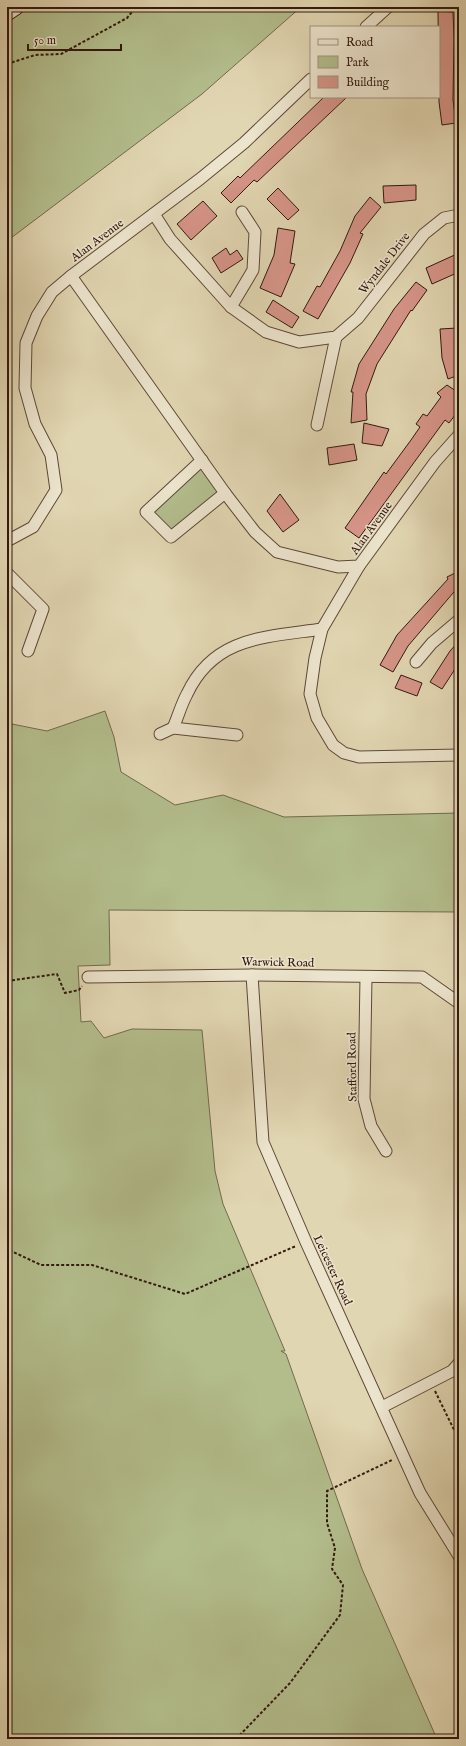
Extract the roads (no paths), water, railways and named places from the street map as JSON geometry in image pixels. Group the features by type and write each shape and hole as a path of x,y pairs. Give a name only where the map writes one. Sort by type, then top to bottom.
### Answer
{"street":[{"path":"7,13 16,7"},
{"path":"367,26 388,7"},
{"name":"Alan Avenue","path":"310,80 244,143 154,214 71,276 225,493 255,532 277,552 338,567 359,566 436,462 459,435"},
{"path":"231,307 253,270 256,232 242,212"},
{"path":"154,214 170,239 231,307 266,332 299,342 336,337 329,374 319,408 317,425"},
{"name":"Wyndale Drive","path":"336,337 358,318 424,234 444,218 459,215"},
{"path":"7,541 33,527 56,490 51,455 36,424 25,388 26,343 37,316 52,292 71,276"},
{"path":"202,460 146,512 171,537 225,493"},
{"path":"359,566 322,629 315,658 310,694 317,718 333,745 344,753 359,757 459,755"},
{"path":"7,573 43,609 28,652"},
{"path":"416,662 432,643 459,620"},
{"path":"173,728 187,693 198,674 213,659 231,647 250,640 322,629"},
{"path":"160,734 173,728 237,735"},
{"name":"Warwick Road","path":"88,977 252,975 422,977 459,1003"},
{"name":"Leicester Road","path":"252,975 263,1142 306,1242 382,1407 402,1455 420,1493 459,1556"},
{"name":"Stafford Road","path":"366,976 364,1099 371,1126 386,1151"},
{"path":"382,1407 452,1371 459,1363"}]}
